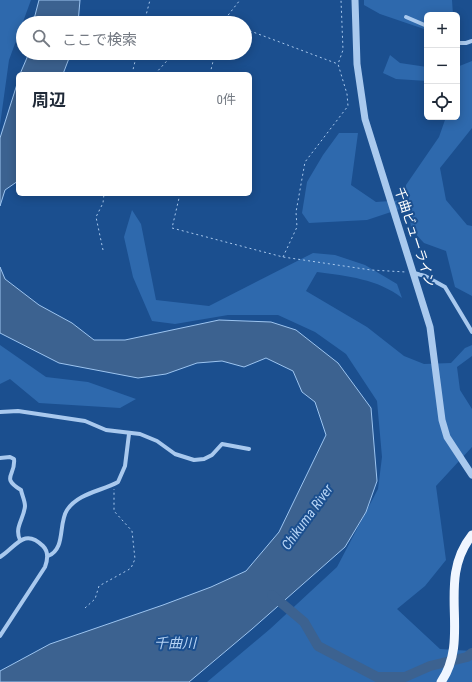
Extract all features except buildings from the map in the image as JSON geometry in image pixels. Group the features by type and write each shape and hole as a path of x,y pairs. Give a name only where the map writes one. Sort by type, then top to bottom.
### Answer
{"main road":[{"path":"441,682 449,668 455,645 454,578 458,558 472,535"}],"street":[{"name":"千曲ビューライン","path":"355,0 359,86 365,119 430,327 442,420 447,437 472,475"},
{"path":"406,17 424,25"},
{"path":"460,43 472,41"},
{"path":"414,273 432,279 445,287 472,332"},
{"path":"0,412 18,412 85,421 106,430 146,436 157,441 175,454 194,460 204,459 212,455 222,444 249,449"},
{"path":"48,556 53,554 57,549 64,517 72,504 78,499 118,482 125,466 129,434"},
{"path":"0,458 10,457 14,459 10,481 13,486 20,490 25,502 18,534 20,540"},
{"path":"0,557 24,538 34,539 46,550 48,556 45,566 0,636"}],"path":[{"path":"146,16 150,0"},
{"path":"229,16 240,0"},
{"path":"283,257 297,227 296,212 305,162 348,106 347,94 338,64 343,50 340,0"},
{"path":"252,32 338,64"},
{"path":"132,72 135,60"},
{"path":"157,72 168,60"},
{"path":"210,72 213,60"},
{"path":"103,250 96,217 103,203 104,196"},
{"path":"180,196 172,228 283,257 371,270 414,273"},
{"path":"85,608 95,599 99,586 128,570 135,559 132,531 114,511 114,484"}],"shaded area":[{"path":"0,0 31,0 25,16 16,16 16,41 9,60 0,125"},
{"path":"364,0 452,0 453,12 424,12 424,29 380,14 364,5"},
{"path":"390,55 400,63 424,67 424,81 396,79 383,73"},
{"path":"472,61 472,128 440,168 446,200 467,225 472,226 472,296 455,287 446,251 424,243 411,229 409,206 367,220 309,223 302,213 307,182 323,155 339,133 358,133 351,185 376,202 404,200 406,185 439,137 445,120 460,120 460,66"},
{"path":"132,210 141,224 156,300 209,306 313,253 335,255 365,265 397,284 402,298 383,286 372,282 317,272 306,291 367,327 404,356 424,364 451,363 465,348 472,345 472,356 457,367 460,390 472,409 472,447 436,486 446,560 425,586 397,609 440,649 472,651 472,682 207,682 270,629 337,567 378,489 382,457 377,401 346,354 315,332 278,315 228,315 175,324 152,321 133,277 124,237"},
{"path":"0,345 46,377 88,382 136,399 120,408 39,403 10,379 0,384"}],"water":[{"path":"39,0 80,0 79,16 35,16"},
{"path":"26,60 68,60 64,72 21,72"},
{"path":"16,87 16,182 5,190 0,206 0,138"},
{"name":"千曲川","path":"0,267 5,279 39,305 72,323 94,340 125,340 219,320 271,322 296,330 338,363 371,408 377,481 366,512 345,547 189,682 0,682 0,671 50,644 163,605 211,587 246,571 279,532 326,435 315,402 302,392 293,371 266,358 244,367 222,361 197,363 166,374 138,378 59,363 0,333"}],"waterway":[{"path":"272,595 304,622 318,646 377,677 405,677 430,666 467,657 472,653"}],"water label":[{"name":"Chikuma River","path":"307,517"}]}
